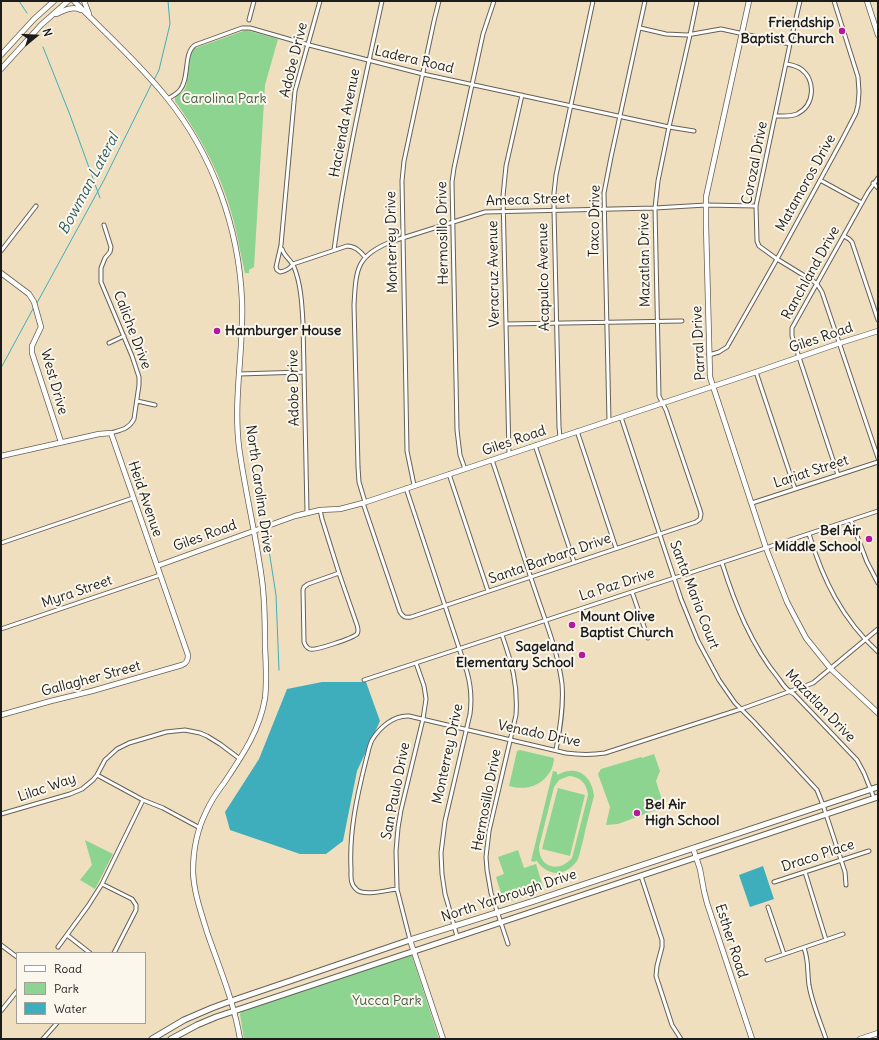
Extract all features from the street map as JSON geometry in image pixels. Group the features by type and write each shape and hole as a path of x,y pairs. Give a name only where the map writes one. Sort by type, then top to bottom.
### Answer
{"main road":[{"name":"North Yarbrough Drive","path":"152,1039 198,1014 231,1000 878,787"},
{"name":"North Yarbrough Drive","path":"172,1038 206,1021 234,1011 876,798"},
{"path":"773,822 776,831"},
{"path":"364,956 368,966"},
{"path":"169,1029 172,1038"}],"street":[{"path":"47,8 51,1"},
{"path":"1,55 34,19 54,1"},
{"path":"2,65 41,25 68,1"},
{"name":"North Carolina Drive","path":"74,1 168,99 191,132 218,186 230,224 238,259 241,290 242,329 238,407 239,442 242,471 261,571 264,599 266,684 260,719 250,743 207,810 196,842 193,871 196,897 231,1000 240,1039"},
{"path":"84,1 90,17"},
{"path":"249,20 254,1"},
{"name":"Adobe Drive","path":"293,264 289,269 280,272 276,267 281,245 294,97 320,1"},
{"name":"Hacienda Avenue","path":"334,250 338,219 365,75 382,1"},
{"name":"Monterrey Drive","path":"414,485 407,451 402,188 403,166 439,1"},
{"name":"Hermosillo Drive","path":"465,468 460,455 457,430 454,221 452,189 453,175 483,34 494,1"},
{"name":"Acapulco Avenue","path":"560,437 556,324 554,193 556,175 593,1"},
{"name":"Taxco Drive","path":"609,421 604,209 605,187 645,1"},
{"name":"Mazatlan Drive","path":"697,1 658,181 655,208 659,396 666,410 679,448 700,510 700,516"},
{"name":"Parral Drive","path":"749,1 710,178 706,205 710,376 766,548 787,602 806,638 831,669 878,713"},
{"name":"Corozal Drive","path":"800,1 756,206 757,241 758,245 777,259 817,284"},
{"name":"Matamoros Drive","path":"709,355 719,352 726,347 777,259 853,120 859,98 857,70 834,1"},
{"path":"867,1 875,19 878,35"},
{"path":"49,18 72,8 78,8 84,11"},
{"name":"Ladera Road","path":"168,99 178,92 184,84 190,49 195,45 246,28 423,74 669,127 694,131"},
{"path":"640,28 666,34 690,35 720,29 790,44"},
{"path":"776,116 792,116 800,112 809,103 812,94 811,83 805,72 796,66 787,64"},
{"name":"Veracruz Avenue","path":"509,454 503,211 505,170 522,95"},
{"name":"Ranchland Drive","path":"838,475 792,336 792,328 873,183 878,178"},
{"path":"820,180 862,203"},
{"path":"873,183 878,188"},
{"name":"Ameca Street","path":"365,256 379,247 481,212 655,208 706,205 756,206"},
{"path":"1,251 36,206"},
{"name":"Caliche Drive","path":"104,225 111,247 110,252 105,258 101,268 101,282 124,336 139,377 134,419 130,426 111,433"},
{"path":"844,236 852,242 878,320"},
{"name":"Adobe Drive","path":"281,245 283,253 293,264 298,279 302,304 307,512"},
{"path":"293,264 350,246 357,248 365,256 357,276 354,305 358,467 359,482 364,502"},
{"name":"West Drive","path":"1,273 29,294 34,302 39,316 41,327 32,346 32,353 61,442"},
{"path":"817,284 822,292 840,343 878,458"},
{"path":"506,324 682,321"},
{"name":"Giles Road","path":"157,566 253,530 307,512 340,509 364,502 878,331"},
{"path":"109,343 124,336"},
{"path":"239,374 304,372"},
{"path":"756,372 795,489"},
{"path":"137,401 155,405"},
{"name":"Santa Maria Court","path":"621,417 691,624 708,660 726,692 740,709 814,786 823,805 845,872 846,885"},
{"path":"578,431 616,548"},
{"path":"1,456 99,434 111,433"},
{"name":"Heid Avenue","path":"111,433 188,655 187,662"},
{"path":"535,445 574,562"},
{"path":"492,460 559,666 562,684 562,700 560,731 556,750"},
{"name":"Lariat Street","path":"752,503 878,462"},
{"path":"449,474 488,591"},
{"name":"Monterrey Drive","path":"406,488 469,680 472,697 470,714 442,835 442,874 445,894 457,936"},
{"path":"1,543 133,498"},
{"name":"Santa Barbara Drive","path":"364,502 397,605 404,617 411,617 696,522 700,519 700,516"},
{"path":"320,510 358,632 355,636 315,649 309,649 304,642 304,587 308,584 339,573"},
{"name":"La Paz Drive","path":"364,680 878,511"},
{"path":"851,520 867,562 878,583"},
{"path":"809,534 822,572 839,606 851,624 878,652"},
{"name":"Mazatlan Drive","path":"722,563 735,600 751,637 774,673 789,692 794,694 862,766 870,790 876,798"},
{"name":"Myra Street","path":"1,629 160,575"},
{"path":"632,592 648,638"},
{"name":"Venado Drive","path":"398,889 365,893 354,888 351,881 352,826 357,797 371,742 376,733 386,724 401,716 409,716 579,755 605,753 740,709 813,683 878,629"},
{"name":"Hermosillo Drive","path":"502,635 512,666 516,692 516,715 489,831 486,857 488,881 508,944"},
{"name":"Gallagher Street","path":"1,716 56,699 182,666 187,662"},
{"name":"San Paulo Drive","path":"416,663 426,695 426,705 404,796 398,828 396,851 398,889 410,940 443,1039"},
{"name":"Lilac Way","path":"1,814 74,793 89,784 97,775 107,758 122,745 166,732 177,730 193,731 207,736 240,759"},
{"path":"97,775 200,828"},
{"path":"58,947 102,884 143,800"},
{"name":"Esther Road","path":"693,848 707,903 752,1039"},
{"name":"Draco Place","path":"774,882 869,851"},
{"path":"804,872 826,940"},
{"path":"641,876 662,940 656,976 672,1025 681,1039"},
{"path":"102,884 132,898 136,905 136,910 115,952"},
{"path":"768,907 784,954"},
{"path":"767,960 843,934"},
{"path":"67,935 89,952"},
{"path":"1,945 16,956"},
{"path":"804,948 807,956 810,989 826,1039"},
{"path":"1,1011 16,992"},
{"path":"43,1039 55,1024"},
{"path":"860,1039 878,1033"}],"green space":[{"name":"Carolina Park","path":"246,30 278,39 265,85 254,267 249,270 249,273 245,273 234,222 224,190 210,158 194,129 175,101 175,97 183,92 186,87 193,49"},
{"path":"520,750 554,758 554,762 547,776 539,783 525,788 509,786 517,751"},
{"path":"654,754 660,771 656,781 662,800 656,810 618,824 606,825 610,807 598,774 601,769"},
{"path":"553,771 557,772 557,775 564,772 577,771 586,777 590,782 594,796 577,861 568,870 556,873 544,869 536,860 535,862 531,861","holes":["569,776 580,779 586,787 588,795 572,858 567,863 556,867 546,864 542,860 539,847 554,787 559,780"]},
{"path":"558,788 585,795 570,856 542,849"},
{"path":"85,840 113,854 95,889 80,880 92,865"},
{"path":"518,850 524,868 536,864 544,890 504,903 496,877 504,874 498,857"},
{"name":"Yucca Park","path":"408,955 412,956 439,1039 244,1039 240,1014 242,1010"}],"water":[{"path":"322,682 366,682 380,721 357,771 343,841 326,854 300,854 230,830 225,812 259,759 287,689"},
{"path":"763,866 774,899 750,907 739,875"}],"waterway":[{"path":"19,1 27,13"},
{"name":"Bowman Lateral","path":"154,80 159,70 170,24 168,1"},
{"path":"43,47 70,115 100,198"},
{"name":"Bowman Lateral","path":"37,303 104,180 152,83"},
{"name":"Bowman Lateral","path":"1,368 34,307"},
{"path":"268,544 276,595 279,670"}],"place":[{"name":"Friendship Baptist Church","path":"842,31"},
{"name":"Hamburger House","path":"217,331"},
{"name":"Bel Air Middle School","path":"869,539"},
{"name":"Mount Olive Baptist Church","path":"572,625"},
{"name":"Sageland Elementary School","path":"582,655"},
{"name":"Bel Air High School","path":"637,813"}]}
